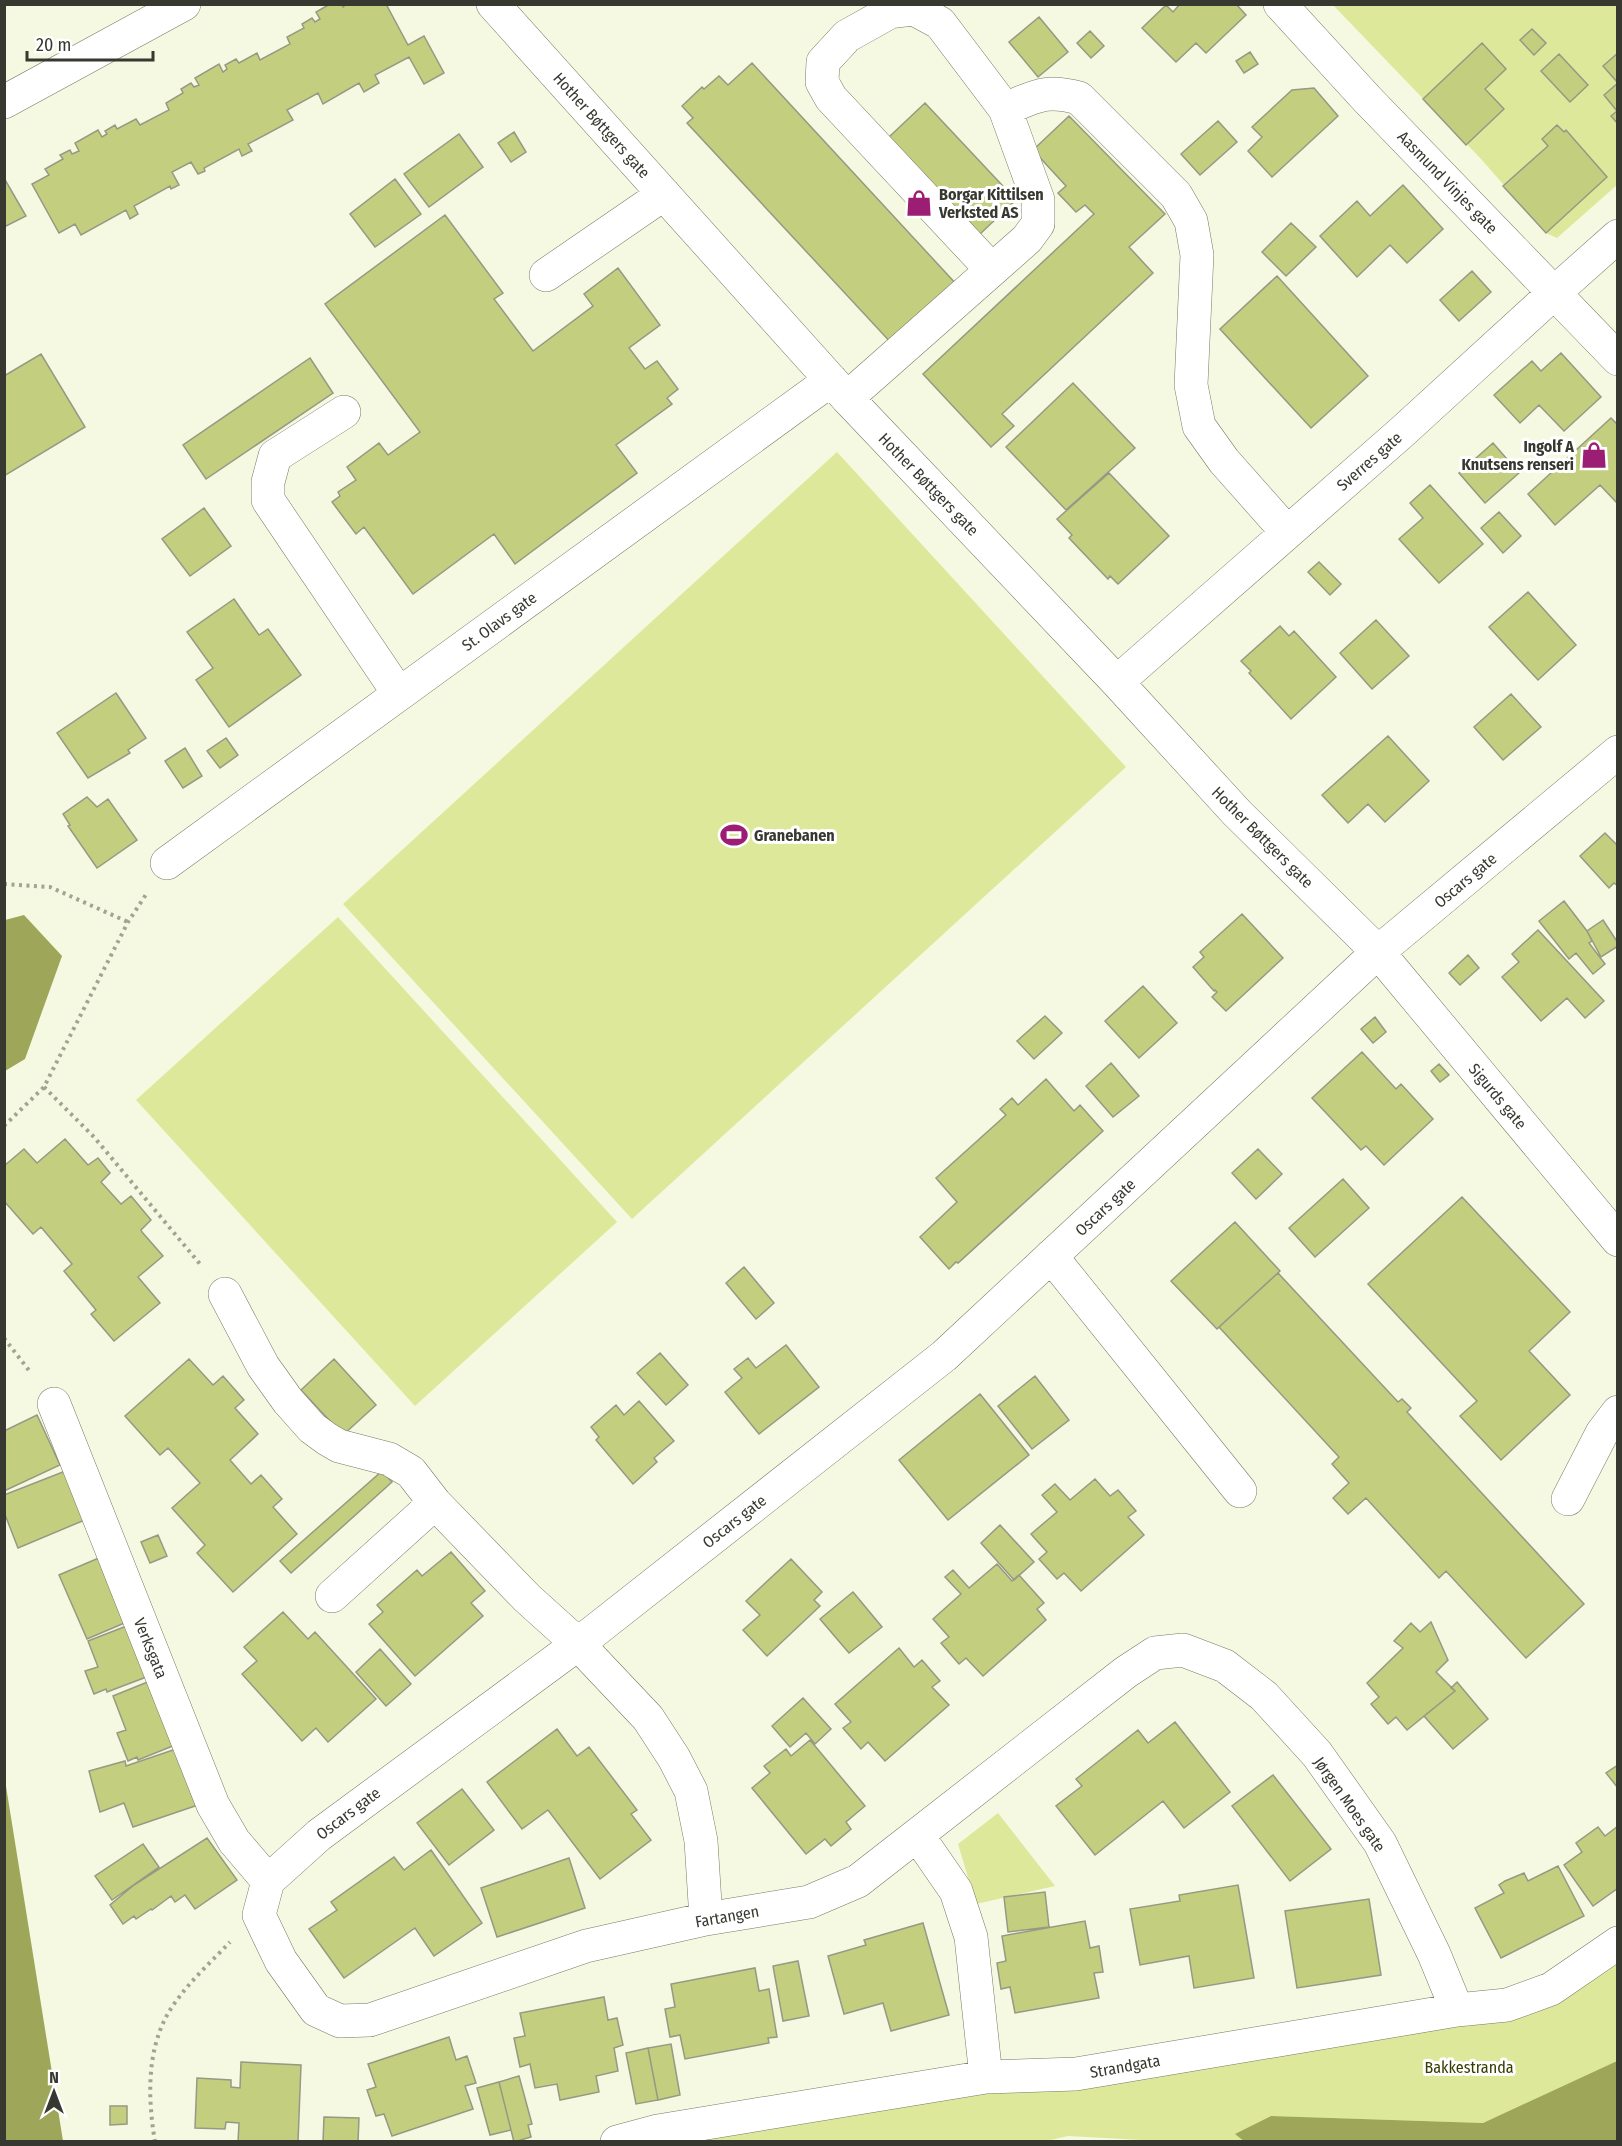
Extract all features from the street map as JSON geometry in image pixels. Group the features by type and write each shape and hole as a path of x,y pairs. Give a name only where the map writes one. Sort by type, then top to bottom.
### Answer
{"street":[{"path":"4,102 184,4"},
{"name":"Aasmund Vinjes gate","path":"1280,4 1367,99 1617,358"},
{"name":"Hother Bøttgers gate","path":"503,8 664,194 839,389 1117,682 1237,813 1378,952"},
{"name":"St. Olavs gate","path":"167,863 399,694 839,389 992,270 1027,239 1038,224 1038,200 1005,108 940,23 914,9 890,12 847,36 823,62 822,82 831,98 992,270"},
{"path":"1005,108 1041,94 1058,92 1079,98 1176,195 1191,221 1197,255 1191,385 1199,426 1224,461 1287,532"},
{"path":"546,275 664,194"},
{"name":"Sverres gate","path":"1117,682 1402,432 1617,237"},
{"path":"344,412 275,456 268,482 268,500 399,694"},
{"name":"Oscars gate","path":"268,1881 319,1835 578,1644 944,1356 1378,952 1617,752"},
{"name":"Sigurds gate","path":"1378,952 1617,1239"},
{"path":"1051,1256 1240,1491"},
{"path":"225,1294 263,1366 288,1401 312,1428 339,1446 389,1459 411,1472 435,1503 527,1598 578,1644 648,1718 674,1758 691,1791 701,1841 706,1918"},
{"name":"Verksgata","path":"54,1404 213,1805 234,1841 268,1881"},
{"path":"1568,1499 1602,1433 1617,1412"},
{"path":"332,1596 435,1503"},
{"name":"Fartangen","path":"259,1915 281,1961 316,2010 340,2021 370,2020 586,1946 706,1918 809,1902 858,1881 1126,1672 1155,1653 1183,1650"},
{"name":"Jørgen Moes gate","path":"1183,1650 1225,1666 1264,1696 1317,1754 1380,1843 1434,1954 1457,2010"},
{"path":"918,1836 956,1891 971,1937 986,2077"},
{"path":"259,1915 268,1881"},
{"name":"Strandgata","path":"617,2142 658,2131 986,2077 1076,2074 1457,2010 1507,2006 1551,1989 1617,1943"}],"path":[{"path":"4,1126 44,1087 128,922 167,863"},
{"path":"4,884 50,886 128,922"},
{"path":"44,1087 94,1137 225,1294"},
{"path":"4,1338 54,1404"},
{"path":"155,2142 149,2099 153,2048 163,2022 176,2000 237,1934 259,1915"}],"green space":[{"path":"1333,5 1617,5 1617,185 1557,238 1546,233 1481,159"},
{"name":"Granebanen","path":"837,452 1126,767 632,1219 343,904"},
{"path":"338,917 617,1222 415,1406 136,1100"},
{"path":"998,1813 1055,1886 976,1904 958,1844"},
{"name":"Bakkestranda","path":"1617,1943 1617,2061 1483,2123 1271,2116 1236,2134 1245,2142 1160,2141 1068,2136 1042,2142 628,2142 1507,2006"}],"shaded area":[{"path":"24,915 62,956 25,1059 5,1071 5,920"},
{"path":"5,1780 63,2141 5,2141"},
{"path":"1617,2061 1617,2141 1245,2142 1235,2134 1271,2116 1483,2123"}],"building":[{"path":"330,4 342,4 343,7 347,4 386,4 408,45 424,36 444,73 424,84 409,57 375,75 379,83 364,92 359,83 323,104 318,93 287,110 293,120 248,144 252,151 242,156 239,149 204,168 205,171 198,174 191,162 172,172 179,185 171,189 170,186 134,206 138,214 130,219 126,210 81,235 75,224 59,233 32,184 49,175 45,169 63,159 60,155 70,150 72,154 79,151 75,143 98,130 102,137 107,134 105,131 115,125 117,129 136,119 140,125 169,110 166,103 183,93 181,89 191,83 194,87 199,85 195,78 219,64 223,72 227,69 225,65 236,59 239,63 257,53 260,60 290,44 287,37 304,28 302,24 312,18 315,22 320,19 316,12"},
{"path":"1180,4 1236,4 1246,15 1206,53 1196,43 1176,62 1142,28 1166,5 1173,12"},
{"path":"1039,17 1068,52 1038,77 1009,42"},
{"path":"1532,29 1546,43 1534,55 1520,40"},
{"path":"1090,31 1104,46 1091,58 1077,43"},
{"path":"1482,43 1506,69 1485,89 1504,109 1466,145 1423,99"},
{"path":"1250,52 1258,64 1244,73 1236,61"},
{"path":"1618,53 1618,83 1603,66"},
{"path":"1559,54 1588,85 1570,102 1541,71"},
{"path":"752,63 958,286 894,346 687,123 693,118 682,106 702,87 704,89 719,76 728,85"},
{"path":"1618,83 1618,124 1611,116 1617,111 1604,95"},
{"path":"1314,88 1338,116 1272,177 1248,151 1262,137 1252,127 1292,90"},
{"path":"925,103 1016,200 980,234 889,137"},
{"path":"1069,116 1165,214 1129,247 1153,273 1002,414 1014,426 991,447 923,374 1094,214 1085,205 1076,212 1058,193 1066,186 1033,150"},
{"path":"1218,121 1237,142 1200,175 1181,154"},
{"path":"1557,125 1564,132 1566,130 1607,177 1546,233 1503,186 1548,146 1542,139"},
{"path":"514,132 526,152 511,162 498,143"},
{"path":"459,134 483,167 429,207 404,174"},
{"path":"4,178 26,216 4,227"},
{"path":"395,179 421,214 375,247 350,214"},
{"path":"1403,185 1443,229 1407,263 1390,245 1357,277 1320,236 1357,201 1370,216"},
{"path":"445,215 503,293 494,299 533,351 593,306 584,294 618,268 660,325 629,348 645,369 657,361 678,389 667,398 672,404 616,445 637,473 515,564 494,534 413,594 364,527 356,534 332,502 340,496 338,492 356,480 347,467 379,443 388,455 420,432 325,304"},
{"path":"1291,223 1316,247 1286,276 1262,252"},
{"path":"1472,271 1491,292 1459,321 1440,300"},
{"path":"1277,276 1368,376 1311,428 1220,329"},
{"path":"1561,353 1601,397 1564,431 1539,405 1520,423 1494,395 1532,361 1541,371"},
{"path":"41,354 85,427 4,476 4,376"},
{"path":"310,358 333,393 206,479 183,445"},
{"path":"1073,383 1135,448 1066,510 1006,447"},
{"name":"Ingolf A Knutsens renseri","path":"1611,418 1618,425 1618,504 1600,485 1555,525 1528,494"},
{"path":"1493,443 1519,473 1485,503 1459,473"},
{"path":"1109,473 1169,536 1118,584 1110,576 1108,579 1069,538 1072,535 1057,519"},
{"path":"1430,485 1483,544 1439,583 1399,539 1423,518 1410,503"},
{"path":"204,508 231,546 190,576 162,539"},
{"path":"1499,512 1521,536 1503,553 1481,528"},
{"path":"1319,562 1341,584 1330,595 1308,572"},
{"path":"1528,592 1576,645 1538,680 1489,627"},
{"path":"234,599 259,635 268,629 301,675 229,727 196,680 213,668 187,632"},
{"path":"1376,620 1409,656 1372,689 1340,653"},
{"path":"1280,626 1289,636 1294,631 1336,677 1291,719 1241,661"},
{"path":"116,693 146,738 128,750 130,753 88,778 57,733"},
{"path":"1511,694 1541,727 1503,760 1474,727"},
{"path":"1388,736 1429,781 1385,822 1368,804 1348,823 1322,795"},
{"path":"226,738 238,755 220,768 207,751"},
{"path":"185,748 202,776 183,788 165,761"},
{"path":"87,797 97,807 108,799 137,840 97,868 68,826 70,825 63,814"},
{"path":"1605,833 1618,846 1618,886 1614,883 1609,888 1580,856"},
{"path":"1564,901 1587,931 1592,941 1589,943 1605,964 1593,974 1576,953 1569,959 1539,921"},
{"path":"1242,914 1283,958 1226,1011 1212,997 1217,992 1193,967 1204,957 1200,952"},
{"path":"1603,920 1618,946 1601,957 1587,931"},
{"path":"1538,930 1604,1001 1585,1018 1567,998 1541,1021 1502,977 1519,962 1512,954"},
{"path":"1468,955 1479,968 1460,985 1449,973"},
{"path":"1143,986 1177,1023 1139,1058 1105,1021"},
{"path":"1045,1016 1062,1033 1034,1059 1017,1041"},
{"path":"1375,1017 1386,1032 1373,1043 1361,1029"},
{"path":"1362,1052 1396,1089 1401,1084 1433,1119 1384,1165 1366,1146 1361,1150 1312,1098"},
{"path":"1111,1063 1139,1096 1113,1117 1086,1086"},
{"path":"1439,1064 1449,1075 1440,1082 1431,1071"},
{"path":"1046,1079 1074,1111 1080,1105 1103,1131 949,1269 920,1237 957,1202 936,1178 1006,1115 1000,1109 1012,1098 1018,1105"},
{"path":"65,1139 88,1165 98,1158 110,1173 101,1182 121,1204 131,1196 151,1220 141,1230 142,1232 163,1256 138,1277 160,1303 114,1341 91,1314 96,1310 64,1271 72,1264 41,1227 33,1234 4,1201 4,1166 24,1149 37,1163"},
{"path":"1258,1149 1282,1174 1256,1199 1232,1173"},
{"path":"1343,1179 1369,1208 1315,1257 1289,1228"},
{"path":"1462,1197 1570,1312 1529,1351 1570,1395 1501,1460 1460,1416 1477,1401 1368,1284"},
{"path":"1235,1222 1280,1271 1217,1329 1171,1281"},
{"path":"744,1267 774,1303 756,1319 726,1283"},
{"path":"1278,1273 1398,1402 1402,1399 1411,1408 1407,1412 1584,1604 1526,1658 1446,1571 1439,1578 1366,1498 1348,1514 1333,1498 1349,1483 1332,1464 1339,1457 1219,1327"},
{"path":"786,1345 819,1387 759,1434 725,1392 742,1378 734,1369 748,1358 756,1368"},
{"path":"660,1353 688,1385 666,1405 637,1373"},
{"path":"189,1359 213,1385 223,1376 244,1400 235,1408 258,1434 230,1460 251,1484 261,1475 282,1499 273,1507 297,1534 233,1592 197,1553 205,1545 172,1508 200,1483 168,1448 160,1455 125,1416"},
{"path":"334,1359 376,1405 343,1435 301,1390"},
{"path":"1035,1376 1069,1420 1032,1449 998,1406"},
{"path":"980,1394 1029,1455 948,1520 899,1460"},
{"path":"639,1401 674,1441 654,1458 657,1462 633,1484 596,1440 599,1437 591,1427 616,1405 624,1415"},
{"path":"37,1415 60,1465 4,1491 4,1431"},
{"path":"68,1470 87,1519 18,1548 4,1512 4,1495"},
{"path":"382,1471 392,1482 291,1573 280,1561"},
{"path":"1095,1479 1110,1496 1118,1490 1136,1511 1128,1517 1144,1535 1081,1591 1064,1573 1057,1579 1039,1559 1047,1552 1031,1534 1057,1512 1042,1495 1055,1484 1070,1500"},
{"path":"1000,1525 1034,1562 1014,1580 981,1543"},
{"path":"158,1535 167,1556 150,1563 141,1542"},
{"path":"451,1552 485,1591 471,1603 483,1616 415,1676 369,1624 383,1612 377,1605 417,1570 422,1576"},
{"path":"101,1557 129,1621 87,1639 59,1575"},
{"path":"791,1559 822,1592 814,1600 820,1606 767,1656 743,1630 760,1615 746,1601"},
{"path":"997,1564 1012,1581 1019,1575 1044,1603 1037,1609 1046,1620 983,1676 966,1658 959,1664 941,1643 949,1637 933,1619 961,1594 945,1577 953,1570 969,1588"},
{"path":"853,1592 882,1627 849,1653 820,1619"},
{"path":"283,1612 308,1639 315,1632 376,1699 328,1742 316,1728 302,1741 242,1674 257,1661 244,1647"},
{"path":"1431,1622 1448,1660 1436,1672 1455,1691 1407,1730 1396,1717 1388,1724 1371,1704 1379,1697 1367,1683 1403,1648 1394,1641 1411,1623 1420,1632"},
{"path":"129,1625 149,1676 107,1692 106,1689 94,1694 85,1671 98,1667 88,1641"},
{"path":"899,1648 914,1667 922,1660 940,1681 932,1687 949,1705 885,1761 868,1742 861,1749 843,1728 851,1722 835,1704"},
{"path":"380,1649 411,1684 386,1706 356,1672"},
{"path":"150,1681 175,1745 138,1760 137,1757 128,1761 117,1733 126,1730 113,1696"},
{"path":"1457,1682 1488,1719 1453,1749 1424,1716 1455,1691 1451,1688"},
{"path":"803,1698 831,1729 815,1744 806,1733 790,1747 772,1726"},
{"path":"1175,1722 1230,1792 1184,1828 1163,1801 1095,1855 1056,1806 1082,1786 1076,1779 1138,1730 1148,1743"},
{"path":"557,1729 577,1756 589,1747 637,1810 631,1814 651,1840 600,1879 548,1810 522,1829 487,1782"},
{"path":"810,1740 865,1806 846,1822 851,1829 831,1846 825,1839 806,1854 752,1788 770,1773 764,1766 786,1749 791,1756"},
{"path":"176,1749 198,1805 133,1827 124,1803 100,1812 89,1771 125,1761 126,1766"},
{"path":"1618,1765 1618,1788 1606,1773"},
{"path":"1273,1775 1331,1849 1290,1881 1232,1806"},
{"path":"462,1789 494,1830 449,1865 417,1823"},
{"path":"1618,1826 1618,1888 1593,1906 1564,1865 1582,1852 1576,1843 1598,1827 1605,1836"},
{"path":"207,1838 237,1880 195,1909 185,1895 175,1902 171,1896 152,1910 136,1919 134,1916 123,1924 110,1905 134,1885"},
{"path":"143,1844 159,1867 112,1900 95,1876"},
{"path":"431,1850 482,1923 434,1956 415,1928 344,1978 309,1929 337,1910 331,1902 394,1857 404,1870"},
{"path":"569,1858 585,1908 497,1937 481,1888"},
{"path":"1558,1866 1584,1916 1501,1958 1475,1908 1504,1893 1499,1885 1505,1881 1524,1873 1528,1881"},
{"path":"1238,1885 1254,1978 1194,1988 1189,1956 1140,1965 1130,1909 1180,1901 1179,1895"},
{"path":"1045,1892 1049,1927 1008,1932 1004,1897"},
{"path":"1369,1899 1381,1975 1297,1988 1285,1911"},
{"path":"1085,1921 1090,1948 1099,1946 1103,1972 1094,1973 1099,1998 1015,2013 1010,1987 1001,1989 997,1963 1006,1961 1002,1936"},
{"path":"923,1923 949,2015 891,2031 883,2003 844,2014 828,1956 866,1945 864,1940"},
{"path":"798,1961 809,2016 783,2021 773,1966"},
{"path":"755,1968 759,1991 769,1989 777,2037 768,2038 769,2043 685,2059 680,2035 670,2037 665,2009 675,2007 671,1984"},
{"path":"604,1997 608,2020 617,2018 623,2045 614,2048 618,2071 596,2076 599,2092 560,2100 557,2084 535,2088 530,2064 520,2067 514,2038 525,2036 520,2013"},
{"path":"449,2037 456,2060 467,2056 476,2083 465,2086 473,2109 392,2136 384,2114 376,2116 367,2090 376,2087 368,2064"},
{"path":"671,2044 680,2095 658,2100 648,2048"},
{"path":"648,2048 658,2100 636,2104 626,2053"},
{"path":"241,2062 301,2065 298,2142 238,2142 239,2123 226,2122 225,2129 195,2128 197,2078 231,2080 231,2087 240,2088"},
{"path":"519,2076 532,2124 528,2125 531,2137 514,2142 499,2082"},
{"path":"499,2082 511,2130 490,2135 477,2088"},
{"path":"110,2106 127,2106 127,2124 110,2125"},
{"path":"324,2117 359,2118 358,2142 323,2142"}],"place":[{"name":"Borgar Kittilsen Verksted AS","path":"919,203"},
{"name":"Ingolf A Knutsens renseri","path":"1594,455"},
{"name":"Granebanen","path":"734,835"}]}
